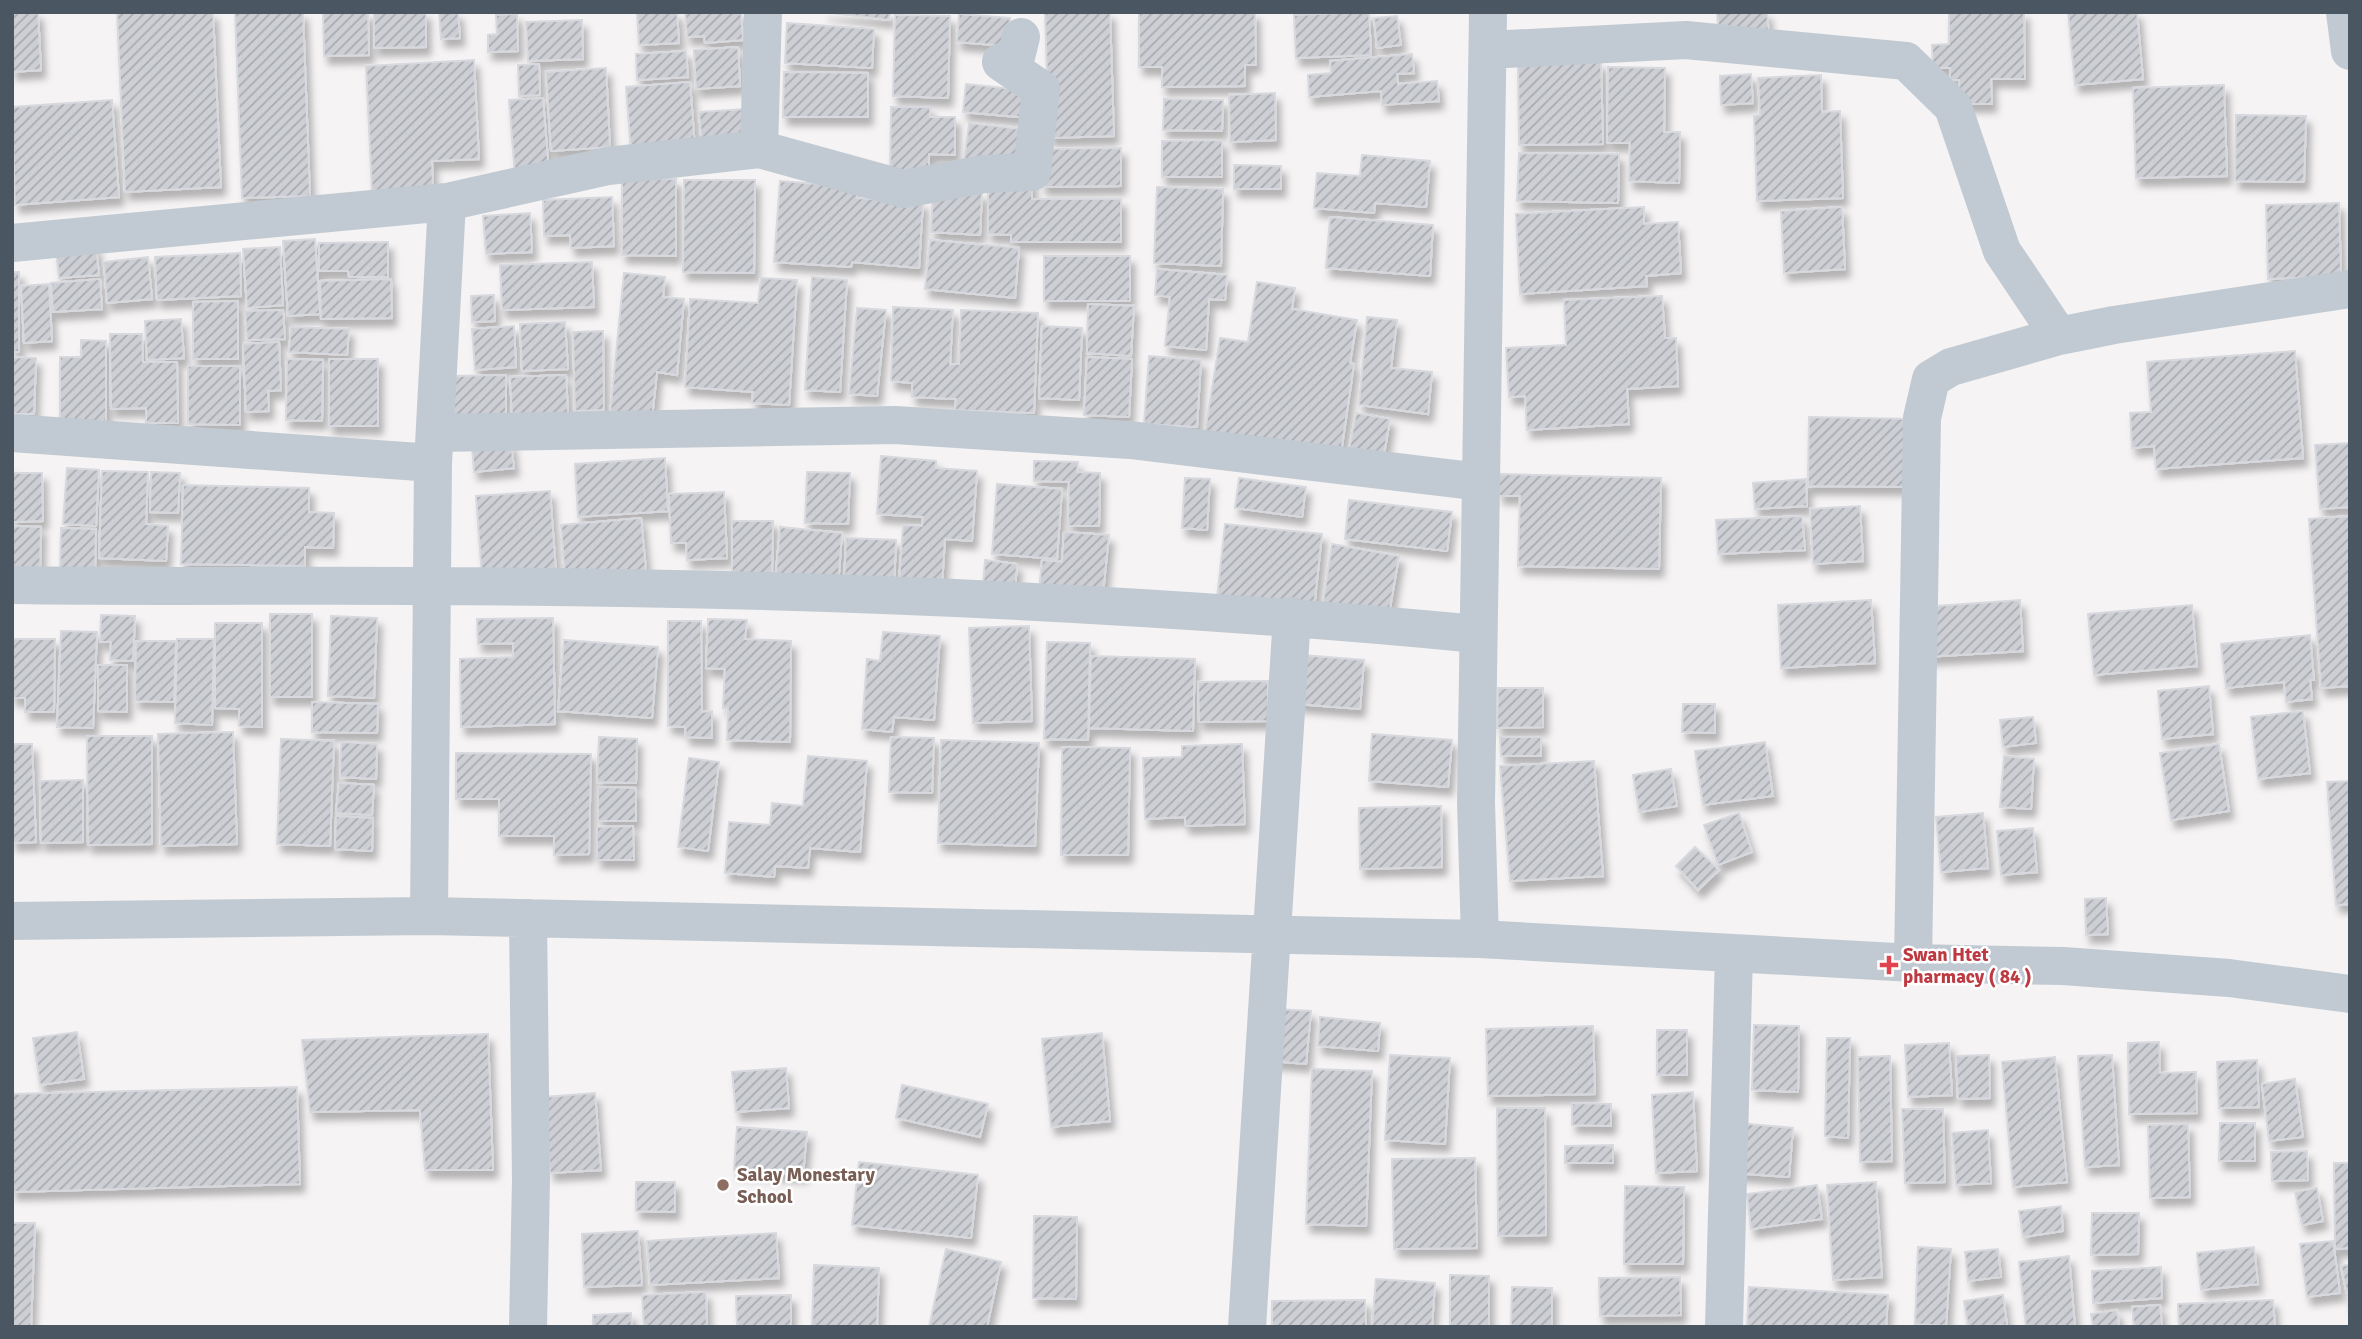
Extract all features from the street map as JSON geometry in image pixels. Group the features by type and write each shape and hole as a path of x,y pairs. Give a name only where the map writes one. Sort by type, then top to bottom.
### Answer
{"street":[{"path":"760,149 763,12"},
{"path":"1480,939 1477,634 1488,12"},
{"path":"2345,12 2350,51"},
{"path":"12,243 447,202 608,166 760,149 904,189 984,174 1032,172 1041,89 1001,62 1016,57 1021,37"},
{"path":"1488,50 1686,40 1906,61 1953,107 2002,251 2059,336"},
{"path":"429,916 434,448 447,202"},
{"path":"1913,963 1922,418 1931,379 1951,367 2059,336 2350,289"},
{"path":"12,433 434,448 894,425 1130,440 1481,482"},
{"path":"12,585 433,586 794,592 1126,605 1292,616 1477,634"},
{"path":"1247,1327 1292,616"},
{"path":"12,921 429,916 1480,939 1913,963 2063,966 2229,978 2350,994"},
{"path":"528,918 531,1180 528,1327"},
{"path":"1724,1327 1734,953"}],"building":[{"path":"12,12 38,12 41,70 12,72"},
{"path":"117,12 213,12 221,187 125,192"},
{"path":"235,12 303,12 310,196 242,198"},
{"path":"323,12 368,12 369,55 324,56"},
{"path":"374,12 426,12 426,47 374,48"},
{"path":"439,12 458,12 460,38 441,39"},
{"path":"637,12 677,12 679,43 639,45"},
{"path":"685,12 741,12 743,40 705,43 704,36 687,37"},
{"path":"823,12 890,12 889,20"},
{"path":"1045,12 1110,12 1114,136 1049,138"},
{"path":"1139,12 1255,12 1256,65 1245,65 1245,86 1162,87 1162,67 1139,67"},
{"path":"1369,12 1371,55 1296,58 1294,15"},
{"path":"1717,12 1767,12 1769,34 1719,38"},
{"path":"1949,12 2024,12 2025,79 1991,79 1992,104 1960,104 1959,80 1950,80 1950,68 1933,68 1932,45 1949,44"},
{"path":"2068,12 2137,12 2143,79 2075,85"},
{"path":"517,14 518,51 488,52 488,35 497,34 496,15"},
{"path":"959,14 1010,18 1007,46 957,42"},
{"path":"895,15 950,16 948,98 893,96"},
{"path":"1397,16 1401,45 1377,48 1374,18"},
{"path":"582,20 583,59 528,61 526,22"},
{"path":"787,23 874,29 872,68 785,63"},
{"path":"738,47 740,86 696,89 694,50"},
{"path":"686,51 688,77 637,80 636,54"},
{"path":"1412,54 1414,73 1397,74 1398,84 1437,81 1439,101 1382,105 1381,91 1309,97 1308,75 1331,73 1330,61"},
{"path":"474,60 479,159 432,161 433,188 372,191 366,66"},
{"path":"1601,62 1603,144 1519,145 1518,63"},
{"path":"539,64 540,95 519,96 518,65"},
{"path":"1608,67 1665,68 1664,132 1680,132 1679,183 1629,181 1630,143 1607,143"},
{"path":"606,68 610,147 551,151 546,72"},
{"path":"784,72 868,73 868,117 783,117"},
{"path":"1751,74 1753,103 1721,105 1720,76"},
{"path":"1821,75 1822,112 1840,111 1843,198 1757,201 1754,116 1760,115 1758,78"},
{"path":"690,82 695,148 631,152 626,87"},
{"path":"966,84 1033,91 1030,118 963,112"},
{"path":"2224,85 2227,176 2136,178 2133,88"},
{"path":"1275,93 1276,140 1230,142 1229,95"},
{"path":"543,98 549,173 515,175 509,100"},
{"path":"1164,99 1223,100 1222,131 1163,130"},
{"path":"112,100 119,197 15,205 12,107"},
{"path":"891,107 930,107 930,117 955,117 955,155 929,154 929,178 890,177"},
{"path":"745,109 747,145 702,147 699,112"},
{"path":"2236,115 2306,116 2304,182 2235,181"},
{"path":"969,123 1029,130 1025,168 964,161"},
{"path":"1222,140 1222,177 1162,177 1162,141"},
{"path":"1121,148 1121,186 1042,187 1041,149"},
{"path":"1519,153 1619,154 1618,203 1517,201"},
{"path":"1362,155 1430,161 1426,207 1375,203 1374,213 1314,208 1317,173 1360,176"},
{"path":"1234,165 1281,166 1281,189 1234,189"},
{"path":"622,178 676,179 676,256 622,255"},
{"path":"988,179 1032,179 1032,199 1121,199 1121,242 1011,242 1011,235 988,234"},
{"path":"684,180 755,180 754,273 683,272"},
{"path":"780,181 857,187 857,198 923,202 919,268 852,262 851,267 774,262"},
{"path":"1157,187 1223,189 1221,266 1154,263"},
{"path":"933,190 982,193 980,235 931,232"},
{"path":"612,197 614,246 571,248 570,235 544,236 543,200"},
{"path":"2339,203 2341,276 2268,279 2266,205"},
{"path":"1644,207 1644,224 1678,222 1681,273 1646,276 1647,286 1520,294 1516,214"},
{"path":"1842,207 1845,269 1784,273 1781,211"},
{"path":"530,213 532,252 486,254 483,216"},
{"path":"1330,217 1433,225 1430,276 1326,268"},
{"path":"315,239 320,314 288,316 283,241"},
{"path":"930,240 1019,248 1015,298 925,289"},
{"path":"388,242 388,277 349,277 348,271 319,271 319,243"},
{"path":"96,246 99,275 59,278 56,251"},
{"path":"280,247 283,305 247,308 243,249"},
{"path":"240,253 241,296 157,300 155,257"},
{"path":"1044,256 1130,256 1130,301 1044,301"},
{"path":"148,257 152,299 107,303 104,262"},
{"path":"592,262 594,307 502,310 500,265"},
{"path":"1157,269 1227,275 1225,300 1209,299 1206,350 1165,346 1170,297 1155,295"},
{"path":"12,272 19,272 19,352 12,352"},
{"path":"624,273 665,277 663,297 684,299 677,375 657,372 652,418 610,414"},
{"path":"812,277 847,280 840,392 805,390"},
{"path":"761,278 797,280 789,405 752,403 753,392 685,387 690,299 758,303"},
{"path":"100,279 102,309 53,312 51,283"},
{"path":"391,279 392,318 321,319 320,281"},
{"path":"1257,282 1295,288 1292,309 1357,320 1350,363 1354,364 1340,460 1204,438 1220,338 1248,342"},
{"path":"49,284 52,341 24,343 21,286"},
{"path":"494,295 495,321 472,322 471,296"},
{"path":"1662,296 1665,338 1676,338 1678,386 1627,389 1629,424 1527,430 1525,396 1509,397 1506,348 1566,345 1564,300"},
{"path":"238,301 238,359 193,359 193,302"},
{"path":"1088,304 1134,306 1131,356 1087,353"},
{"path":"893,307 953,310 950,364 959,364 961,310 1038,313 1034,413 955,410 956,399 912,397 912,383 891,381"},
{"path":"857,308 886,310 877,396 849,394"},
{"path":"283,310 285,339 247,340 245,311"},
{"path":"1367,317 1397,320 1391,368 1432,372 1428,414 1359,405"},
{"path":"181,319 184,358 147,360 145,321"},
{"path":"565,322 568,369 522,371 520,324"},
{"path":"514,326 516,367 475,370 472,329"},
{"path":"1042,326 1082,328 1079,400 1039,398"},
{"path":"291,327 349,329 347,355 289,352"},
{"path":"603,331 604,410 575,411 573,332"},
{"path":"110,334 142,334 143,362 177,362 178,423 146,423 146,408 111,409"},
{"path":"81,340 106,341 106,421 60,421 60,357 81,357"},
{"path":"279,342 281,390 268,391 269,411 246,412 243,344"},
{"path":"2295,351 2303,458 2156,469 2154,446 2132,448 2130,413 2151,412 2147,362"},
{"path":"1149,356 1201,360 1197,427 1144,424"},
{"path":"12,357 36,358 34,414 12,414"},
{"path":"1087,357 1132,359 1129,417 1084,415"},
{"path":"287,359 323,360 322,421 286,420"},
{"path":"329,359 378,359 378,426 329,426"},
{"path":"188,366 240,366 240,425 188,424"},
{"path":"506,375 506,420 454,421 453,376"},
{"path":"566,375 568,413 512,416 510,377"},
{"path":"1356,413 1390,419 1383,461 1348,455"},
{"path":"1809,417 1912,419 1911,487 1808,486"},
{"path":"511,442 514,468 474,472 472,446"},
{"path":"2350,443 2350,507 2320,509 2315,445"},
{"path":"881,456 936,461 936,468 977,471 972,541 945,539 942,585 899,583 903,525 922,526 923,517 877,514"},
{"path":"665,458 668,511 578,517 575,464"},
{"path":"1034,461 1078,462 1077,472 1100,473 1099,526 1068,526 1069,482 1034,481"},
{"path":"12,465 13,473 42,473 43,521 12,522"},
{"path":"67,468 99,470 96,526 63,524"},
{"path":"102,471 148,472 146,524 168,526 166,561 99,558"},
{"path":"151,472 180,473 178,513 150,512"},
{"path":"807,472 850,473 848,524 805,523"},
{"path":"1499,474 1661,478 1659,569 1518,566 1520,496 1499,496"},
{"path":"1185,478 1210,479 1207,530 1182,528"},
{"path":"1239,478 1306,487 1302,517 1235,508"},
{"path":"1806,479 1807,506 1755,509 1753,483"},
{"path":"997,484 1062,489 1057,559 992,554"},
{"path":"183,485 309,488 309,512 334,513 333,548 305,547 305,566 181,564"},
{"path":"550,491 556,572 482,578 476,496"},
{"path":"724,492 727,558 687,560 686,543 671,543 669,494"},
{"path":"1349,500 1452,512 1447,551 1345,539"},
{"path":"1860,506 1863,561 1813,564 1810,509"},
{"path":"1802,516 1805,550 1718,554 1716,520"},
{"path":"2350,516 2350,686 2321,688 2309,519"},
{"path":"641,518 646,570 565,577 561,525"},
{"path":"732,521 773,521 772,578 732,578"},
{"path":"1225,524 1322,534 1314,609 1217,598"},
{"path":"12,526 41,527 40,572 12,572"},
{"path":"780,527 842,533 838,587 775,582"},
{"path":"61,528 96,529 95,571 60,570"},
{"path":"1064,532 1109,535 1103,593 1039,591 1042,560 1062,562"},
{"path":"846,538 896,540 894,588 844,585"},
{"path":"1332,544 1399,556 1388,620 1322,609"},
{"path":"985,560 1017,564 1015,590 983,587"},
{"path":"1871,600 1875,663 1781,668 1778,605"},
{"path":"2020,600 2023,651 1926,657 1923,607"},
{"path":"2192,605 2197,666 2094,675 2088,614"},
{"path":"270,614 312,614 312,697 270,697"},
{"path":"101,615 135,616 133,661 110,660 111,642 100,642"},
{"path":"331,616 377,618 374,698 328,696"},
{"path":"553,618 555,724 461,727 460,659 513,657 513,643 478,644 477,619"},
{"path":"708,619 747,620 745,639 791,641 790,742 727,740 728,708 723,708 725,669 706,668"},
{"path":"668,621 701,621 702,712 712,711 712,738 686,737 685,727 668,726"},
{"path":"215,623 262,623 262,727 239,726 239,709 215,708"},
{"path":"1029,626 1032,721 973,723 969,628"},
{"path":"61,631 97,632 93,728 57,727"},
{"path":"883,632 940,636 934,720 894,717 892,732 862,729 867,659 880,661"},
{"path":"2310,635 2314,680 2310,680 2312,699 2286,702 2284,682 2226,688 2221,644"},
{"path":"12,639 55,639 54,712 25,712 25,698 12,698"},
{"path":"177,639 214,639 212,725 175,723"},
{"path":"564,640 658,647 652,718 558,711"},
{"path":"136,641 176,641 174,702 135,701"},
{"path":"1047,642 1090,643 1088,740 1044,739"},
{"path":"1302,655 1364,660 1360,709 1297,704"},
{"path":"1091,656 1195,659 1193,731 1089,728"},
{"path":"98,665 127,665 127,712 98,711"},
{"path":"1268,681 1268,721 1199,722 1198,682"},
{"path":"2209,686 2213,734 2162,739 2158,691"},
{"path":"1498,688 1543,688 1543,727 1497,728"},
{"path":"312,702 378,704 377,733 312,732"},
{"path":"1683,704 1715,704 1715,733 1682,732"},
{"path":"2303,711 2310,773 2258,779 2251,717"},
{"path":"2033,717 2036,743 2003,747 2000,720"},
{"path":"233,732 237,844 161,846 158,734"},
{"path":"1372,734 1452,740 1448,787 1369,781"},
{"path":"87,736 152,736 152,844 88,845"},
{"path":"599,737 637,739 636,783 597,782"},
{"path":"891,737 934,738 932,793 889,792"},
{"path":"1500,737 1541,737 1541,756 1501,756"},
{"path":"281,739 334,741 330,846 277,844"},
{"path":"941,740 1039,743 1035,846 938,843"},
{"path":"341,742 377,744 376,779 340,777"},
{"path":"1765,742 1773,796 1703,805 1695,751"},
{"path":"12,744 32,744 36,842 12,843"},
{"path":"1242,744 1245,824 1185,826 1185,817 1145,819 1143,758 1182,757 1182,746"},
{"path":"2219,744 2229,811 2171,820 2160,753"},
{"path":"1062,747 1130,748 1128,855 1061,855"},
{"path":"456,753 591,754 589,854 554,855 554,836 499,836 499,799 456,799"},
{"path":"808,756 867,761 860,852 810,848 808,868 775,866 774,877 725,873 729,822 770,825 772,803 803,806"},
{"path":"2004,756 2034,759 2031,809 2000,807"},
{"path":"689,758 719,762 708,851 678,847"},
{"path":"1594,761 1603,876 1510,881 1500,766"},
{"path":"1671,769 1677,806 1639,812 1633,775"},
{"path":"83,780 83,842 41,843 40,781"},
{"path":"2350,781 2350,904 2336,905 2327,782"},
{"path":"339,783 374,785 372,815 336,813"},
{"path":"598,787 636,788 636,821 598,821"},
{"path":"1441,806 1442,867 1360,869 1359,808"},
{"path":"1739,813 1752,852 1718,865 1704,825"},
{"path":"1983,813 1988,868 1941,872 1936,817"},
{"path":"336,816 373,818 372,851 335,849"},
{"path":"633,826 634,860 597,860 597,827"},
{"path":"2033,828 2037,872 2001,875 1997,831"},
{"path":"1695,847 1719,870 1698,890 1676,866"},
{"path":"2106,898 2108,934 2086,935 2085,899"},
{"path":"1276,1009 1311,1011 1306,1064 1272,1061"},
{"path":"1320,1017 1380,1023 1378,1051 1318,1046"},
{"path":"1754,1025 1799,1026 1798,1092 1752,1090"},
{"path":"1593,1026 1595,1094 1488,1096 1486,1029"},
{"path":"1657,1030 1687,1030 1687,1075 1657,1075"},
{"path":"77,1032 84,1079 40,1085 33,1038"},
{"path":"1102,1033 1110,1121 1051,1127 1042,1039"},
{"path":"488,1034 493,1170 425,1170 420,1110 310,1112 302,1040"},
{"path":"1827,1038 1850,1038 1848,1138 1825,1136"},
{"path":"2159,1042 2160,1073 2196,1072 2197,1113 2129,1114 2128,1043"},
{"path":"1949,1043 1952,1095 1908,1097 1905,1045"},
{"path":"1390,1055 1450,1058 1445,1144 1385,1140"},
{"path":"1989,1055 1990,1098 1958,1099 1956,1056"},
{"path":"2112,1055 2119,1165 2085,1167 2078,1056"},
{"path":"1890,1056 1892,1161 1860,1162 1858,1057"},
{"path":"2055,1057 2067,1182 2013,1187 2002,1062"},
{"path":"2257,1060 2259,1107 2219,1108 2217,1062"},
{"path":"786,1068 789,1108 736,1112 732,1072"},
{"path":"1312,1069 1372,1071 1366,1226 1306,1224"},
{"path":"2295,1079 2303,1137 2269,1141 2262,1084"},
{"path":"902,1085 988,1104 980,1137 896,1118"},
{"path":"297,1087 300,1184 12,1192 12,1094"},
{"path":"1693,1092 1697,1171 1656,1173 1652,1095"},
{"path":"595,1093 601,1170 550,1173 545,1097"},
{"path":"1572,1103 1611,1104 1611,1126 1572,1125"},
{"path":"1497,1108 1545,1108 1546,1235 1498,1236"},
{"path":"1902,1109 1943,1109 1945,1182 1905,1183"},
{"path":"1738,1123 1793,1128 1789,1177 1734,1173"},
{"path":"2220,1123 2255,1123 2255,1161 2219,1161"},
{"path":"2188,1124 2190,1197 2150,1198 2148,1125"},
{"path":"737,1127 807,1132 803,1175 734,1170"},
{"path":"1988,1130 1991,1183 1956,1185 1952,1133"},
{"path":"1613,1145 1613,1163 1565,1163 1565,1146"},
{"path":"2307,1151 2308,1180 2272,1181 2271,1152"},
{"path":"1475,1158 1477,1248 1394,1249 1392,1159"},
{"path":"859,1162 978,1175 971,1238 852,1225"},
{"path":"2334,1163 2350,1163 2350,1248 2335,1249"},
{"path":"636,1182 675,1182 675,1212 636,1211"},
{"path":"1876,1182 1882,1277 1833,1280 1827,1185"},
{"path":"1817,1185 1822,1219 1751,1229 1747,1194"},
{"path":"1625,1186 1684,1187 1683,1264 1624,1264"},
{"path":"2317,1188 2323,1221 2302,1225 2295,1192"},
{"path":"2061,1206 2063,1231 2023,1237 2019,1211"},
{"path":"2092,1213 2139,1213 2138,1254 2091,1255"},
{"path":"1034,1216 1077,1217 1076,1299 1033,1298"},
{"path":"12,1223 35,1223 31,1327 12,1327"},
{"path":"638,1231 642,1285 584,1287 582,1234"},
{"path":"776,1233 779,1278 650,1285 647,1241"},
{"path":"2333,1241 2340,1293 2307,1297 2300,1244"},
{"path":"1918,1247 1951,1249 1946,1326 1915,1324"},
{"path":"2254,1247 2258,1284 2201,1290 2197,1253"},
{"path":"946,1249 1001,1262 987,1327 929,1327"},
{"path":"1998,1249 2001,1277 1968,1281 1965,1252"},
{"path":"2069,1256 2075,1327 2026,1327 2019,1262"},
{"path":"2350,1264 2350,1308 2341,1266"},
{"path":"814,1265 879,1268 877,1327 812,1327"},
{"path":"2161,1267 2162,1298 2093,1303 2092,1271"},
{"path":"1450,1275 1489,1276 1489,1327 1450,1327"},
{"path":"1680,1277 1681,1315 1600,1316 1599,1278"},
{"path":"1376,1279 1435,1283 1432,1327 1372,1327"},
{"path":"1512,1287 1552,1288 1552,1327 1511,1327"},
{"path":"1749,1287 1888,1295 1886,1327 1747,1327"},
{"path":"706,1292 707,1327 644,1327 642,1295"},
{"path":"791,1295 791,1327 737,1327 736,1296"},
{"path":"2003,1295 2007,1325 1968,1327 1964,1301"},
{"path":"1365,1300 1366,1327 1272,1327 1272,1301"},
{"path":"2273,1300 2275,1327 2179,1327 2178,1304"},
{"path":"2160,1305 2162,1327 2134,1327 2132,1307"},
{"path":"2117,1310 2119,1327 2093,1327 2091,1314"},
{"path":"631,1313 632,1327 593,1327 593,1315"}],"place":[{"name":"Swan Htet pharmacy ( 84 )","path":"1889,965"},
{"name":"Salay Monestary School","path":"723,1185"}]}
